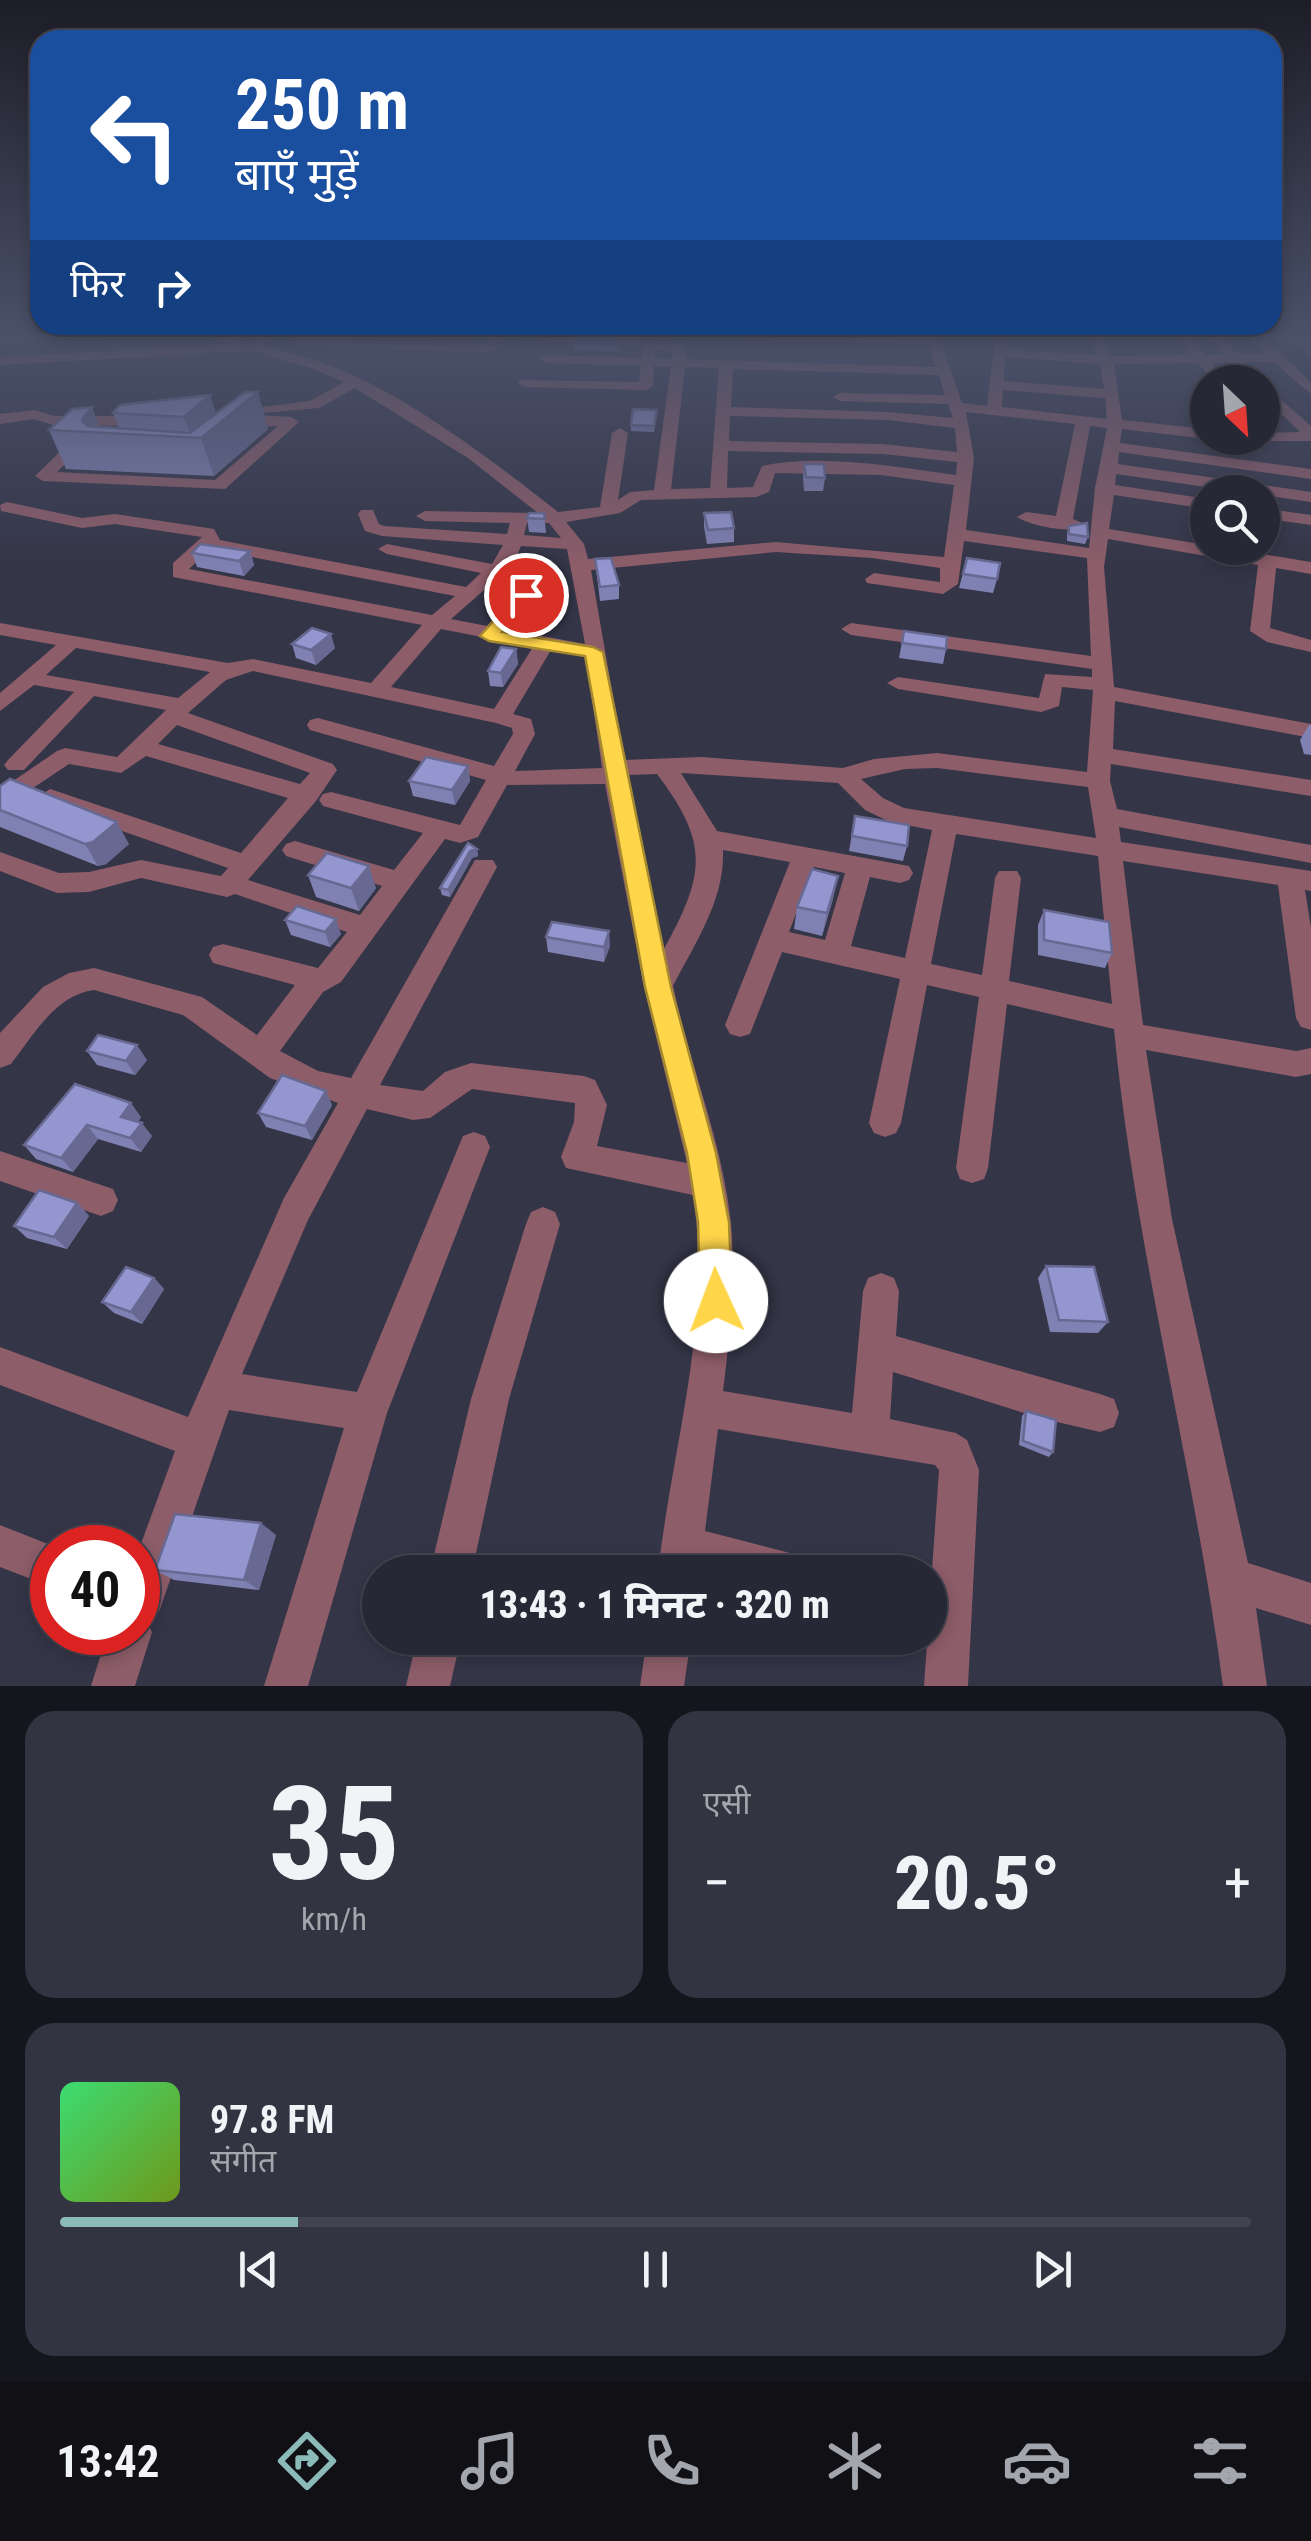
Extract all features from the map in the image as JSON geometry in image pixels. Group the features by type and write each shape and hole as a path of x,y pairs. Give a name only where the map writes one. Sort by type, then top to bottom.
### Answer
{"street":[{"path":"0,419 35,414 53,420 164,426 124,439 81,439 43,476 219,485 291,422 213,421 266,413"},
{"path":"416,413 552,515 578,554 614,772 658,987 714,1222 716,1301 682,1555"},
{"path":"662,494 671,413"},
{"path":"718,492 723,413"},
{"path":"756,413 875,413"},
{"path":"367,514 371,527 382,531 513,542 578,554 776,548 948,562 953,560 966,458 955,413"},
{"path":"999,413 1190,432"},
{"path":"1040,413 1041,418"},
{"path":"1113,413 1114,446 1103,488 1096,554 1103,680 1098,781 1130,1028 1134,1088 1155,1219 1230,1579 1245,1686"},
{"path":"1288,413 1311,435"},
{"path":"229,441 246,422"},
{"path":"1064,522 1084,422"},
{"path":"608,510 620,433"},
{"path":"1280,437 1311,435"},
{"path":"721,446 883,448 966,458"},
{"path":"1114,446 1311,474"},
{"path":"881,470 883,448"},
{"path":"425,516 552,515 608,510 632,497 760,490 765,472 774,468 881,470 963,482"},
{"path":"1111,468 1311,497"},
{"path":"1103,488 1190,501"},
{"path":"6,507 82,523 115,519 208,532 212,538 180,567 180,573 489,636 593,652"},
{"path":"376,692 435,623 507,561 521,516"},
{"path":"1280,516 1311,520"},
{"path":"1026,517 1190,546"},
{"path":"954,534 1096,554"},
{"path":"207,543 468,594"},
{"path":"388,549 496,571"},
{"path":"874,579 943,588 949,584 948,562"},
{"path":"1280,562 1311,568"},
{"path":"1267,565 1260,631 1311,646"},
{"path":"489,636 526,595"},
{"path":"851,629 1103,680 1311,731"},
{"path":"4,634 227,669 253,665 500,717 519,722 525,728 469,832 460,834 141,747"},
{"path":"0,704 71,642"},
{"path":"500,717 544,646"},
{"path":"18,776 65,756 121,765 227,669"},
{"path":"0,861 56,883 89,882 126,870 142,870 227,887 247,877 320,798 325,770 179,711 30,678"},
{"path":"898,683 1041,705 1052,701 1052,679 1103,680"},
{"path":"0,802 89,689"},
{"path":"318,725 500,776 556,779 662,766 844,776 890,762 923,761 1098,781"},
{"path":"1101,755 1311,788"},
{"path":"658,987 704,895 712,865 710,839 688,796 662,766"},
{"path":"18,776 365,927"},
{"path":"844,776 885,811 946,822 1107,833 1311,854"},
{"path":"884,1124 946,822"},
{"path":"260,1055 314,980 331,974 440,828"},
{"path":"1107,833 1300,880 1311,1018"},
{"path":"710,839 900,874"},
{"path":"295,850 399,881"},
{"path":"740,1025 805,856"},
{"path":"835,954 860,866"},
{"path":"160,1542 216,1389 296,1209 484,867"},
{"path":"972,1168 1008,878"},
{"path":"774,939 1130,1028 1296,1064 1311,1061"},
{"path":"223,954 314,980"},
{"path":"0,1055 59,988 80,978 144,990 192,1005 260,1055 315,1084 358,1094 413,1106 430,1104 456,1082 488,1076 584,1090 592,1097 593,1108 577,1157 707,1182"},
{"path":"286,1686 368,1414 474,1147"},
{"path":"0,1166 101,1200"},
{"path":"455,1555 490,1400 543,1224"},
{"path":"870,1434 881,1290"},
{"path":"874,1348 1100,1414"},
{"path":"0,1366 196,1440"},
{"path":"216,1389 368,1414"},
{"path":"704,1408 942,1447 953,1454 959,1470 947,1558"},
{"path":"0,1546 30,1558"},
{"path":"1230,1579 1311,1604"},
{"path":"113,1686 122,1655"},
{"path":"428,1686 435,1655"},
{"path":"662,1686 667,1655"},
{"path":"944,1655 946,1686"}],"building":[{"path":"68,413 88,413 82,420 87,426 190,433 217,413 232,413 201,438 49,430"},
{"path":"113,413 189,413 184,417"},
{"path":"633,413 656,413 654,426 631,425"},
{"path":"804,464 824,464 825,478 806,477"},
{"path":"731,512 734,528 708,530 704,513"},
{"path":"529,513 544,513 545,519 527,518"},
{"path":"1087,523 1088,537 1069,534 1069,526"},
{"path":"200,544 250,551 239,561 192,553"},
{"path":"611,558 619,585 600,587 595,559"},
{"path":"967,558 1000,563 997,579 963,574"},
{"path":"312,628 331,634 311,650 292,644"},
{"path":"904,631 947,637 946,649 902,643"},
{"path":"501,647 516,649 501,673 488,671"},
{"path":"426,757 468,766 452,790 409,781"},
{"path":"10,779 117,822 85,844 0,810 0,786"},
{"path":"855,816 909,825 907,846 852,836"},
{"path":"468,843 477,849 470,851 448,890 440,888"},
{"path":"327,853 369,866 351,888 308,875"},
{"path":"812,869 838,876 827,913 797,907"},
{"path":"297,906 336,919 325,932 285,920"},
{"path":"1044,910 1109,922 1112,953 1044,940"},
{"path":"552,922 609,931 604,947 546,937"},
{"path":"98,1035 137,1045 126,1061 87,1051"},
{"path":"282,1075 326,1091 305,1126 258,1113"},
{"path":"75,1084 131,1103 121,1117 142,1123 130,1138 87,1125 61,1158 24,1145"},
{"path":"39,1190 77,1203 54,1237 14,1226"},
{"path":"1046,1266 1094,1267 1108,1322 1059,1320"},
{"path":"126,1267 154,1278 131,1312 102,1302"},
{"path":"1026,1411 1056,1420 1053,1452 1023,1441"},
{"path":"175,1514 261,1523 244,1580 160,1571 160,1556"}],"route":[{"path":"526,595 489,636 593,652 658,987 702,1153 714,1222 716,1301"}]}
